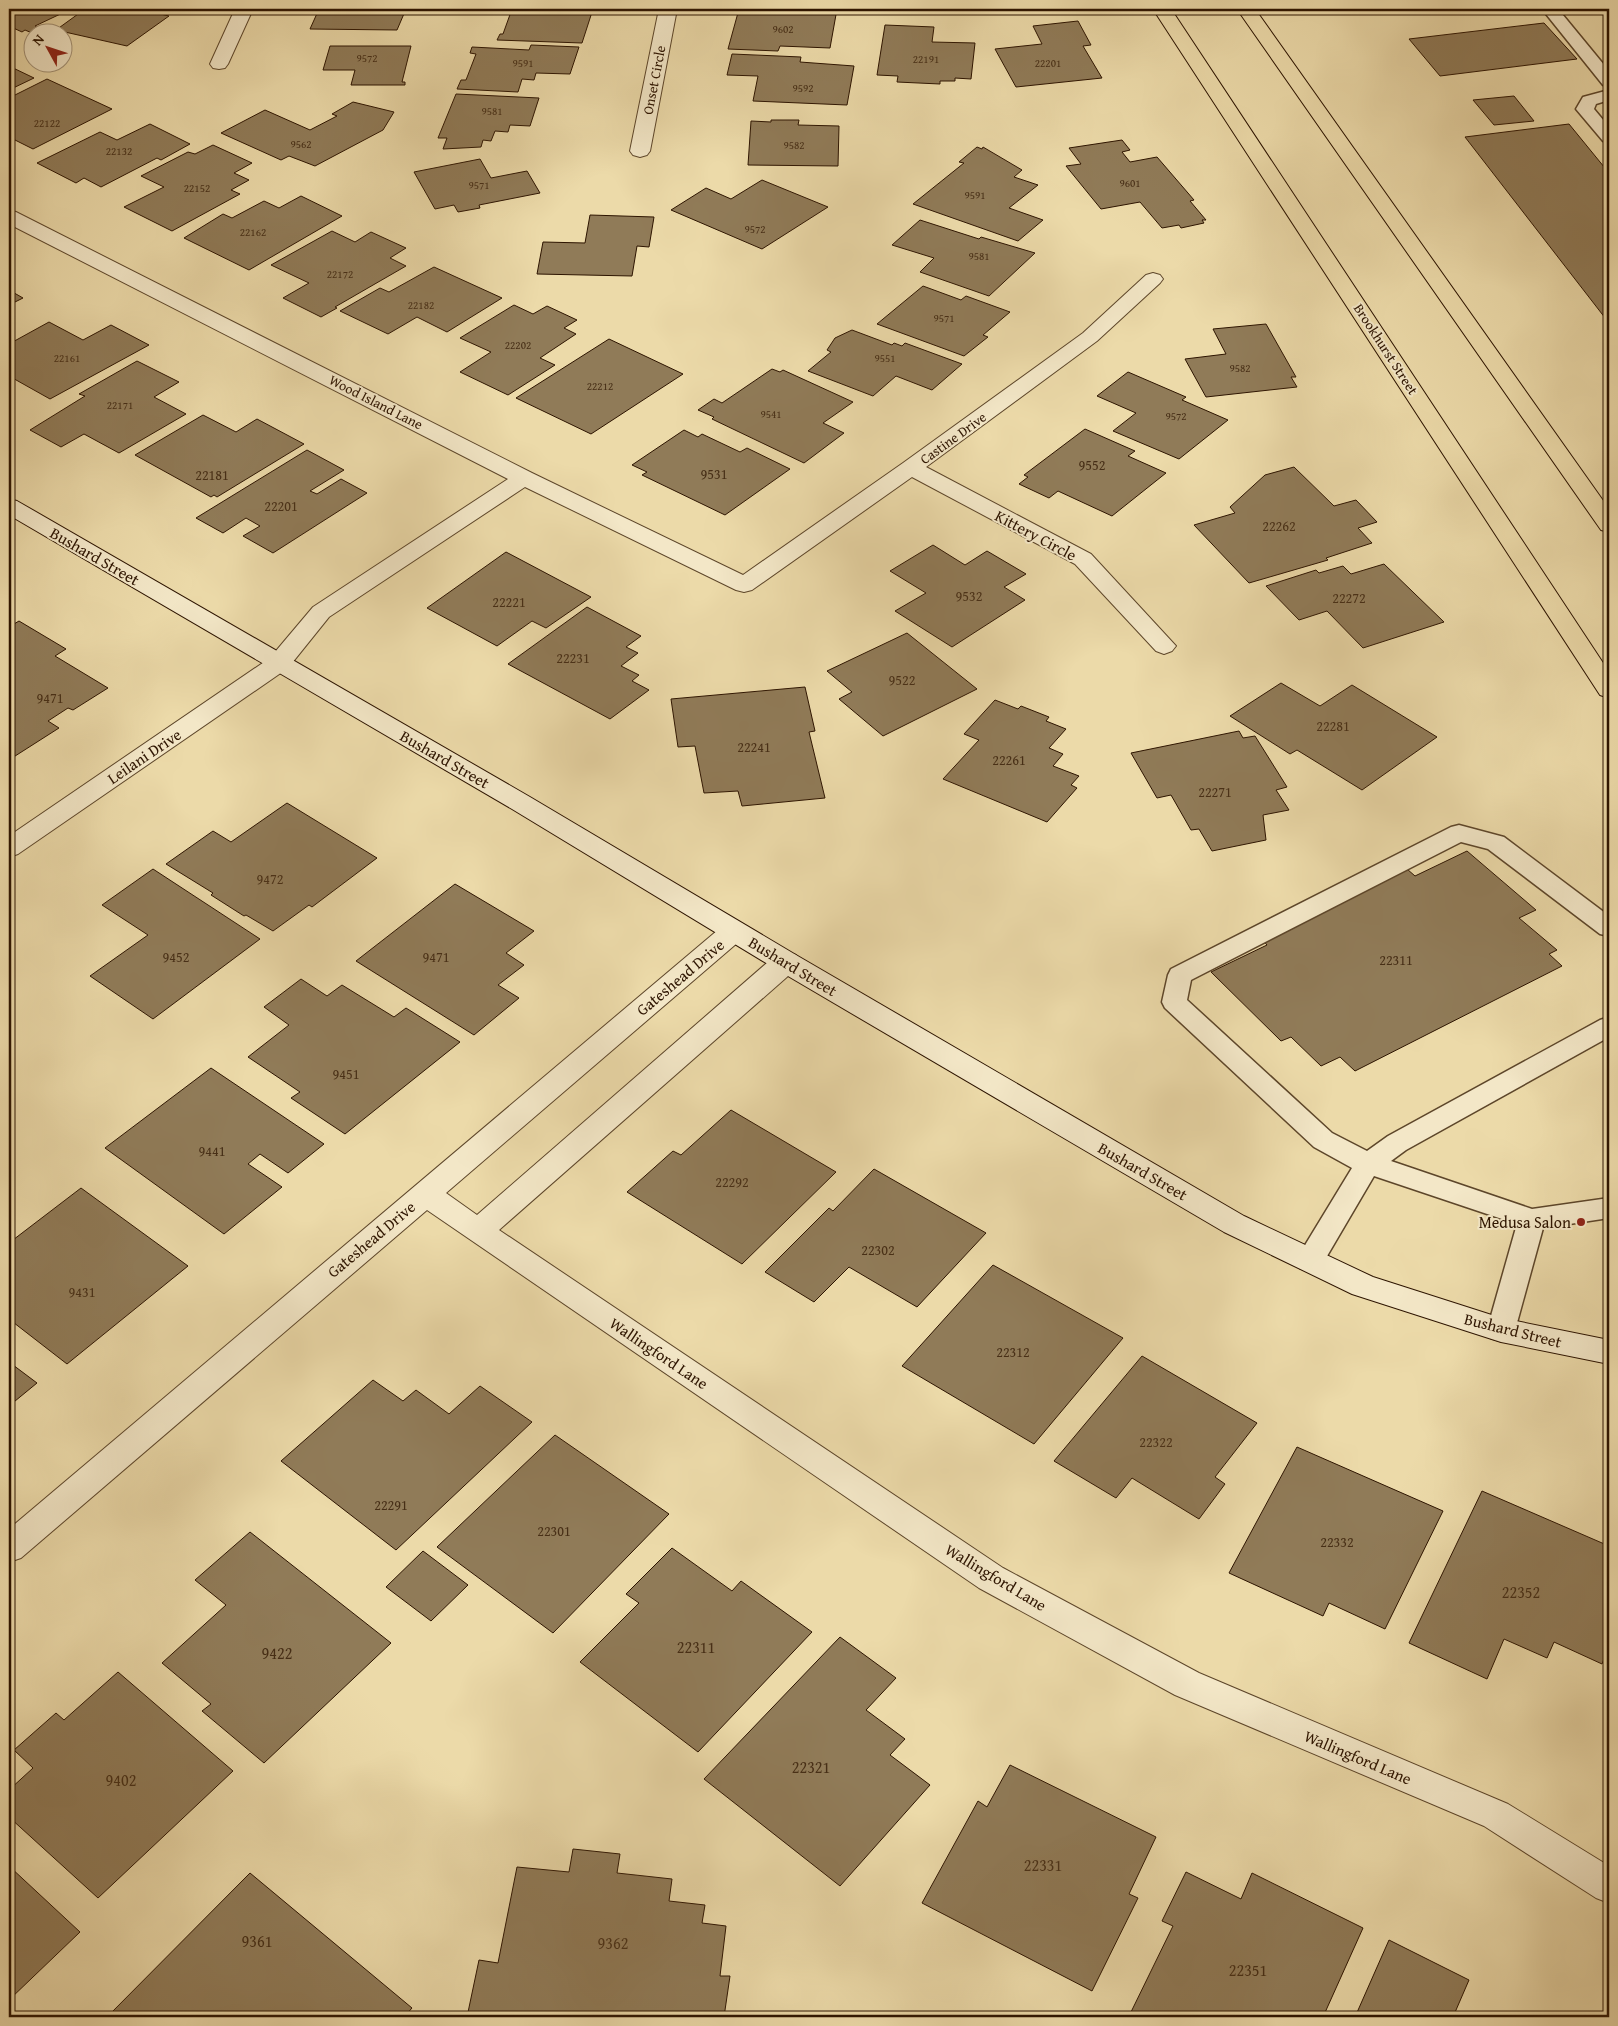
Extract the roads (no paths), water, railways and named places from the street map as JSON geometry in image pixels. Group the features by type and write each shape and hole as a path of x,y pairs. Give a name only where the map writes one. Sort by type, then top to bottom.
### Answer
{"main road":[{"name":"Brookhurst Street","path":"1162,9 1609,690"},
{"path":"1246,9 1609,525"}],"street":[{"path":"219,64 244,9"},
{"name":"Onset Circle","path":"640,151 668,9"},
{"name":"Wood Island Lane","path":"9,216 524,478 744,585"},
{"name":"Castine Drive","path":"744,585 911,468 1090,337 1153,279"},
{"name":"Kittery Circle","path":"911,468 1083,559 1164,646"},
{"name":"Leilani Drive","path":"9,848 280,663 321,612 524,478"},
{"name":"Bushard Street","path":"9,506 521,803 786,962 1234,1224 1363,1286 1501,1330 1609,1352"},
{"name":"Gateshead Drive","path":"9,1548 734,931"},
{"path":"478,1231 786,962"},
{"name":"Wallingford Lane","path":"425,1193 478,1231 991,1578 1187,1684 1496,1815 1609,1886"}],"lane":[{"path":"1550,9 1609,81"},
{"path":"1609,95 1589,101 1585,109 1609,137"},
{"path":"1609,928 1496,843 1459,833 1180,974 1174,1002 1323,1140 1368,1164 1532,1219 1609,1208"},
{"path":"1310,1260 1368,1164 1397,1142 1609,1026"},
{"path":"1501,1330 1532,1219"}],"place":[{"name":"Medusa Salon","path":"1581,1222"}]}
